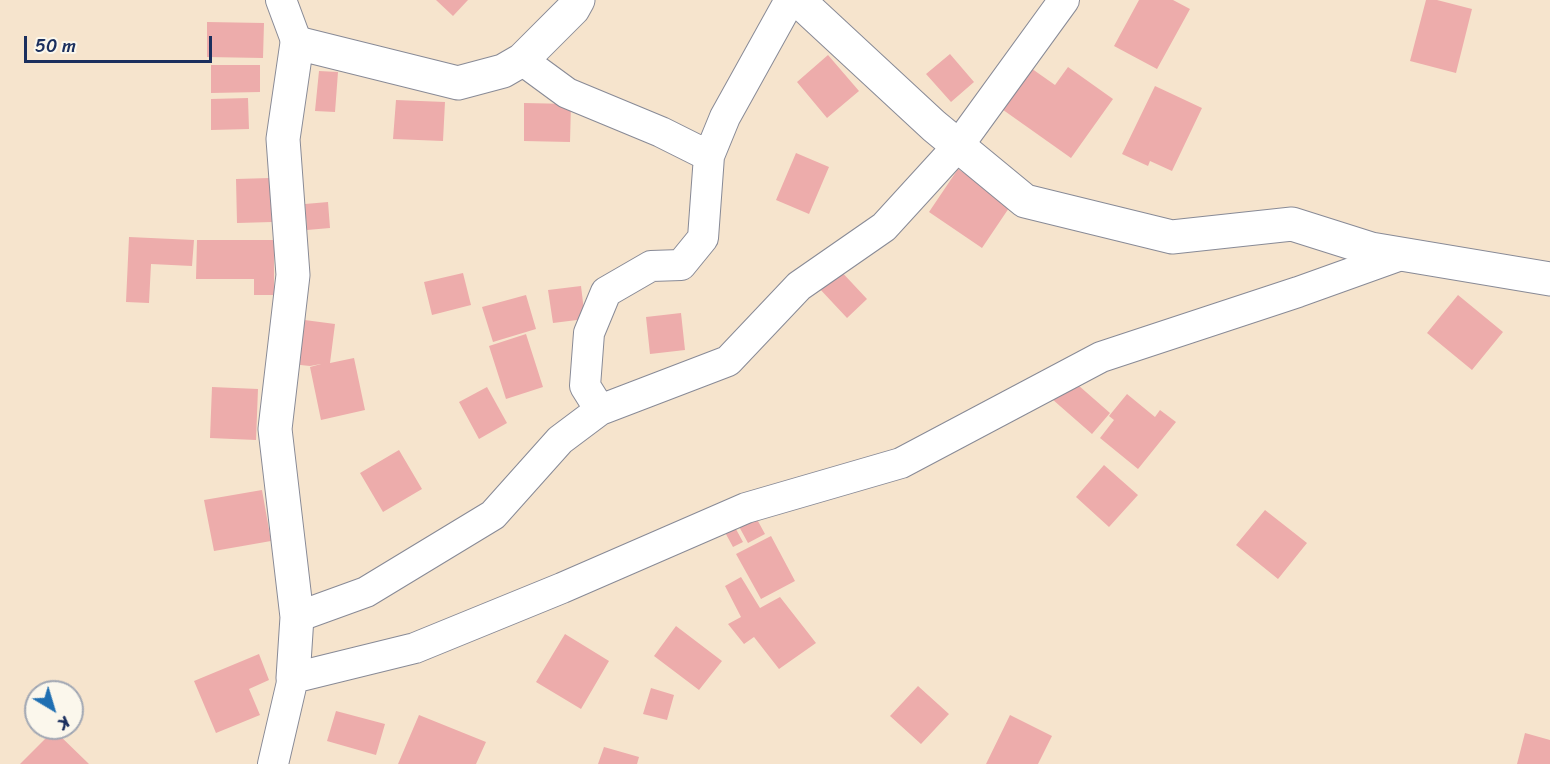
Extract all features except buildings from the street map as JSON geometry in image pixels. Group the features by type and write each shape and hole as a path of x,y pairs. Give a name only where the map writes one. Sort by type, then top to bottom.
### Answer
{"street":[{"path":"273,764 293,678 297,617 275,429 293,275 283,139 297,42 281,0"},
{"path":"297,42 458,82 503,71 522,60 573,9 578,0"},
{"path":"600,411 585,386 589,333 606,292 651,266 681,265 703,238 709,156 725,117 790,0"},
{"path":"798,0 925,118 1026,201 1172,237 1292,224 1371,249 1550,279"},
{"path":"297,617 366,592 493,515 560,440 600,411 728,361 799,286 884,227 958,146 1064,0"},
{"path":"522,60 567,93 661,132 709,156"},
{"path":"293,678 415,648 562,588 746,508 901,463 1101,357 1298,292 1404,254"}]}
